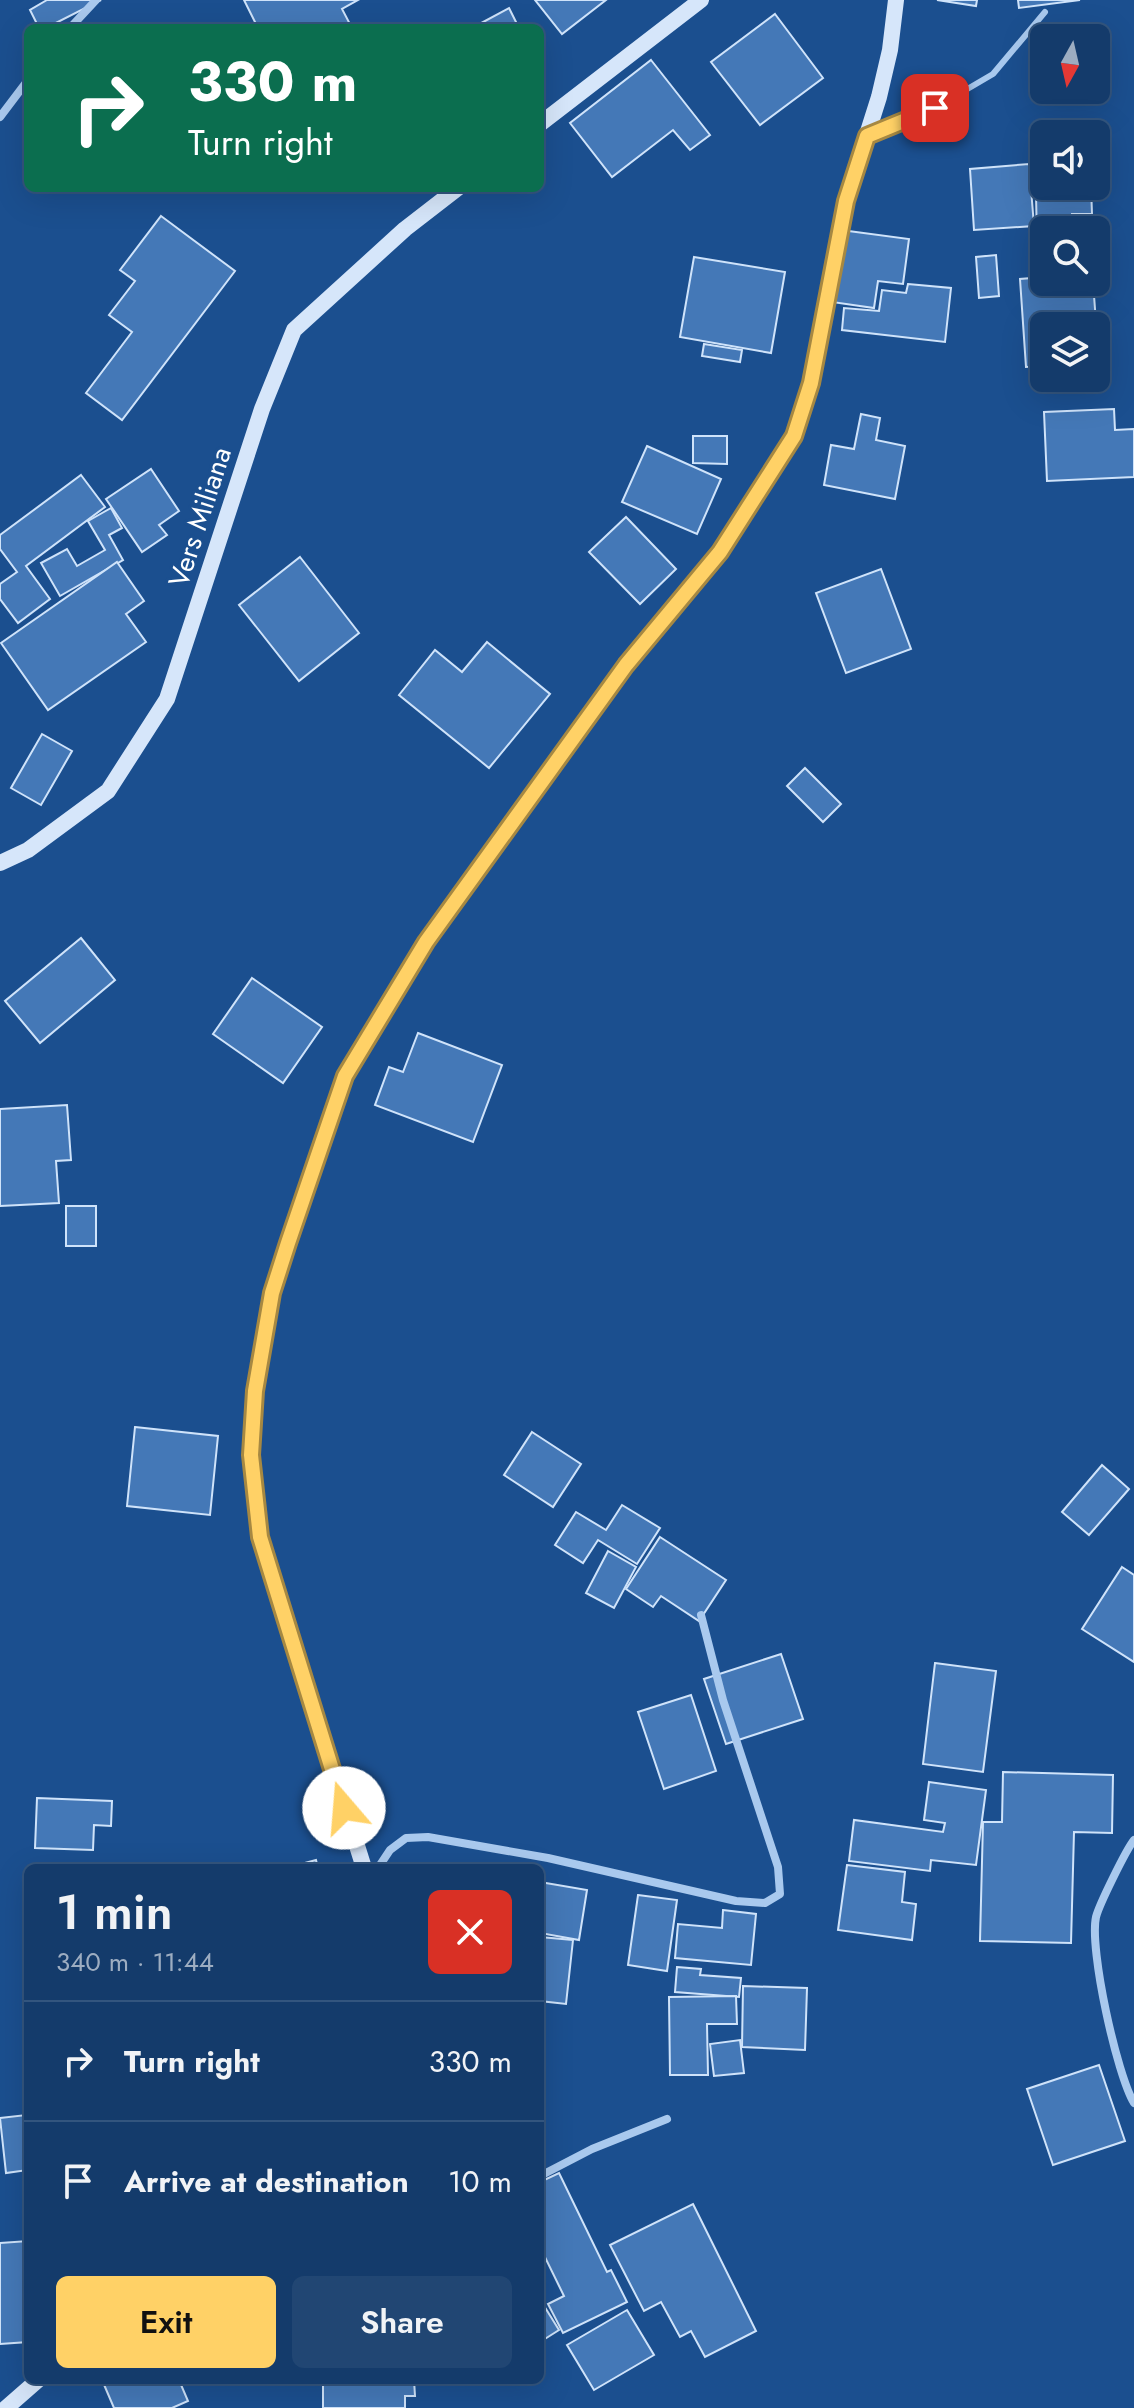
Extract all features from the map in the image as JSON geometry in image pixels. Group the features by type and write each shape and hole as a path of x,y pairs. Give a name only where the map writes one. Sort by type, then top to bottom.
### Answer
{"main road":[{"path":"544,121 701,0"},
{"path":"363,1864 260,1537 252,1442 255,1391 272,1293 345,1076 426,942 626,665 720,552 794,436 811,383 846,201 890,50 896,0"},
{"name":"Vers Miliana","path":"0,863 28,850 108,791 167,699 262,409 294,330 405,229 453,192"},
{"path":"6,2408 33,2384"}],"street":[{"path":"74,24 96,0"},
{"path":"0,117 24,85"},
{"path":"381,1864 390,1850 406,1838 428,1837 548,1858 736,1901 765,1903 780,1894 778,1867 723,1700 701,1615"},
{"path":"1134,1840 1096,1918 1097,1965 1113,2043 1134,2103"},
{"path":"544,2174 592,2149 667,2119"}],"lane":[{"path":"867,136 935,108 993,74 1045,12"}],"building":[{"path":"47,0 101,0 54,24 37,24 30,10"},
{"path":"244,0 358,0 342,9 350,24 256,24"},
{"path":"535,0 606,0 562,34"},
{"path":"937,0 977,0 976,6"},
{"path":"1018,0 1080,0 1019,8"},
{"path":"509,8 517,24 479,24"},
{"path":"775,14 823,78 760,125 711,62"},
{"path":"651,60 710,135 690,150 673,130 612,177 570,123"},
{"path":"1029,164 1033,216 1030,216 1030,226 974,230 970,169"},
{"path":"1036,200 1092,200 1092,214 1036,216"},
{"path":"161,216 235,271 122,420 86,393 132,332 109,315 135,281 120,270"},
{"path":"841,230 909,239 903,284 878,281 874,308 832,302"},
{"path":"996,255 999,296 979,298 976,257"},
{"path":"694,257 785,272 771,353 680,337"},
{"path":"1030,278 1030,296 1094,296 1095,312 1030,312 1030,367 1026,367 1020,279"},
{"path":"908,284 951,288 945,342 842,330 844,308 879,311 882,290 906,293"},
{"path":"704,344 742,350 740,362 702,356"},
{"path":"1114,409 1115,430 1134,429 1134,477 1047,481 1044,412"},
{"path":"861,414 880,418 876,440 905,446 895,499 824,485 831,445 854,449"},
{"path":"693,436 727,436 727,464 693,463"},
{"path":"647,446 721,479 697,534 622,502"},
{"path":"151,469 179,511 159,525 167,535 142,552 106,499"},
{"path":"81,475 105,507 26,566 50,599 18,623 0,599 0,584 17,572 0,549 0,535"},
{"path":"111,508 122,528 109,535 123,560 60,596 41,563 67,549 77,566 105,550 88,521"},
{"path":"626,517 676,569 640,604 589,552"},
{"path":"300,557 359,633 299,681 239,605"},
{"path":"117,562 144,601 126,614 146,642 48,710 1,643"},
{"path":"881,569 911,649 846,673 816,593"},
{"path":"487,642 550,694 489,768 399,695 435,650 462,672"},
{"path":"42,734 72,751 41,805 11,788"},
{"path":"805,768 841,804 823,822 787,786"},
{"path":"81,938 115,980 40,1043 5,1001"},
{"path":"252,978 322,1027 283,1083 213,1034"},
{"path":"418,1033 502,1065 473,1142 375,1105 389,1067 403,1072"},
{"path":"67,1105 71,1160 56,1161 59,1203 0,1206 0,1109"},
{"path":"66,1206 96,1206 96,1246 66,1246"},
{"path":"135,1427 218,1436 210,1515 127,1506"},
{"path":"532,1432 581,1464 553,1507 504,1475"},
{"path":"1102,1465 1129,1489 1089,1535 1062,1512"},
{"path":"622,1505 660,1528 637,1564 598,1540 583,1563 555,1545 576,1512 606,1530"},
{"path":"660,1537 726,1580 699,1621 661,1596 653,1607 626,1589"},
{"path":"608,1551 636,1567 614,1608 586,1593"},
{"path":"1122,1567 1134,1575 1134,1662 1082,1629"},
{"path":"781,1654 803,1719 726,1744 704,1679"},
{"path":"935,1663 996,1671 983,1772 923,1764"},
{"path":"691,1695 716,1771 664,1789 638,1712"},
{"path":"1003,1772 1113,1775 1112,1833 1074,1832 1071,1943 980,1941 983,1822 1002,1822"},
{"path":"929,1782 986,1790 976,1865 931,1860 930,1871 849,1861 854,1820 943,1832 945,1823 924,1820"},
{"path":"37,1798 112,1801 111,1826 94,1825 93,1850 35,1848"},
{"path":"847,1865 905,1872 902,1902 916,1904 912,1940 838,1930"},
{"path":"544,1883 587,1890 579,1940 544,1934"},
{"path":"638,1895 677,1900 667,1971 628,1965"},
{"path":"723,1910 756,1914 751,1965 675,1958 678,1924 722,1928"},
{"path":"544,1937 573,1940 566,2004 544,2001"},
{"path":"677,1967 701,1969 700,1975 741,1978 739,1997 675,1992"},
{"path":"743,1986 807,1988 805,2050 742,2047"},
{"path":"736,1996 737,2024 707,2024 708,2075 670,2075 669,1997"},
{"path":"740,2040 744,2073 714,2076 710,2044"},
{"path":"1099,2065 1125,2141 1053,2165 1027,2089"},
{"path":"24,2115 24,2171 6,2173 0,2118"},
{"path":"559,2173 607,2272 611,2270 627,2302 563,2333 548,2304 564,2296 544,2255 544,2180"},
{"path":"693,2204 756,2331 705,2357 691,2331 680,2337 661,2302 644,2311 610,2245"},
{"path":"24,2241 24,2342 0,2344 0,2243"},
{"path":"544,2310 559,2330 544,2339"},
{"path":"627,2310 654,2355 594,2390 567,2345"},
{"path":"104,2384 181,2384 188,2401 172,2408 114,2408"},
{"path":"414,2384 415,2396 405,2396 405,2408 323,2408 323,2385"}],"route":[{"path":"344,1808 260,1537 251,1455 255,1391 272,1293 303,1194 345,1076 426,942 626,665 720,552 794,436 811,383 846,201 867,136 935,108"}]}
